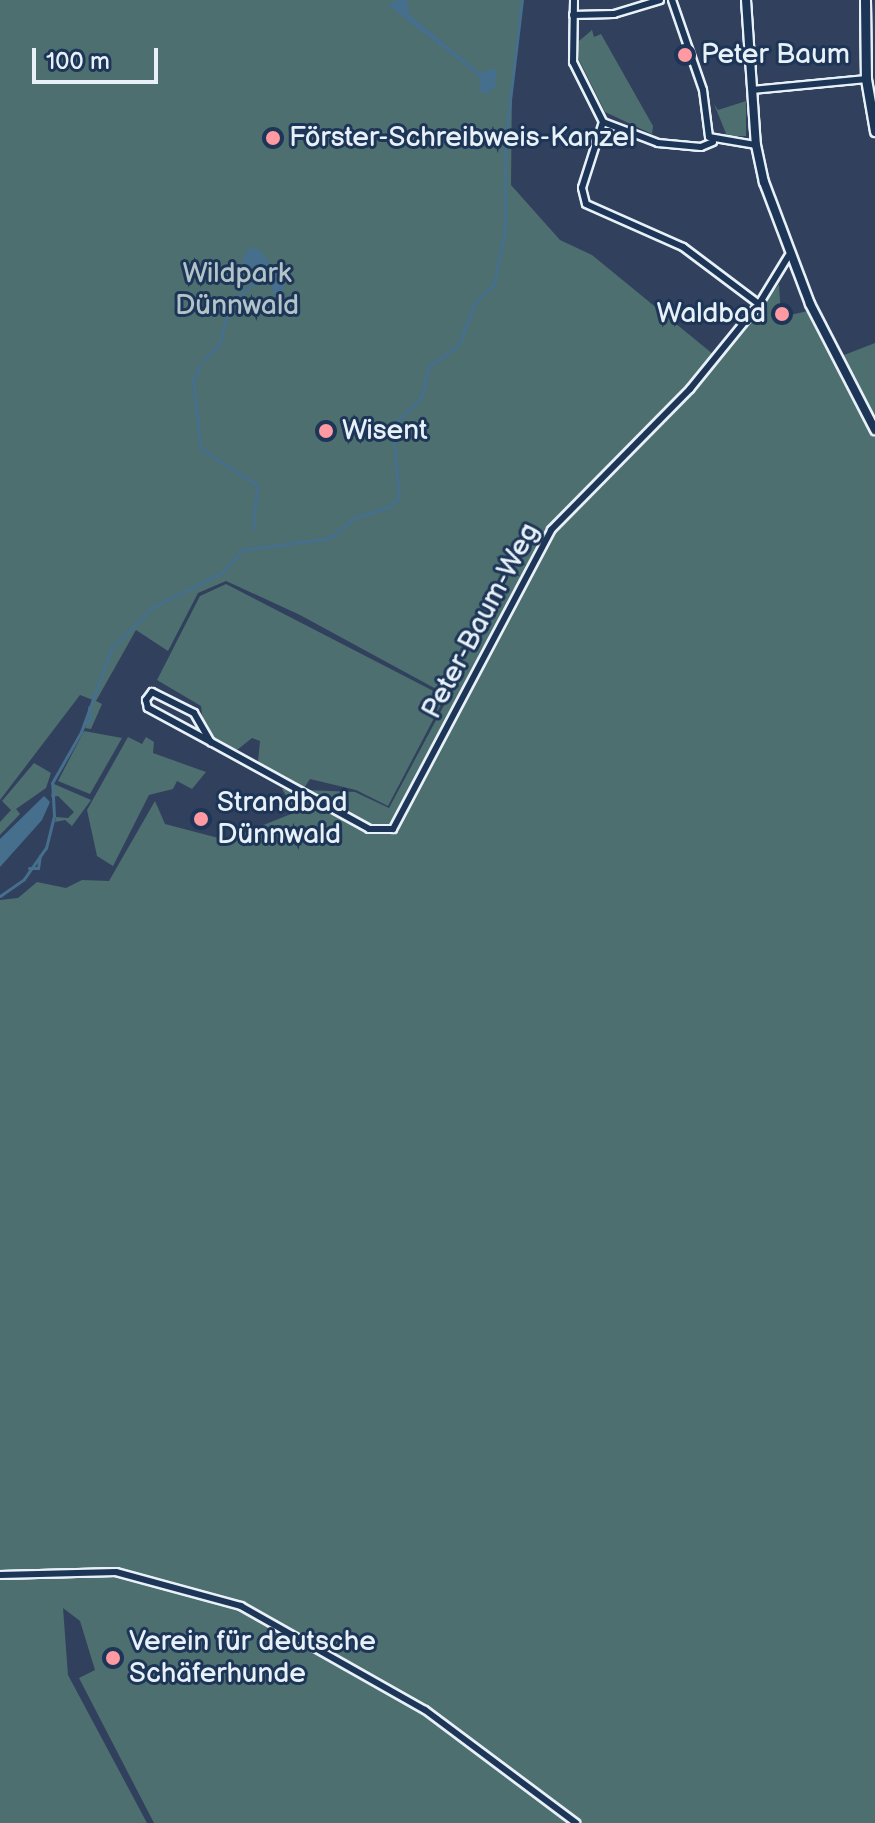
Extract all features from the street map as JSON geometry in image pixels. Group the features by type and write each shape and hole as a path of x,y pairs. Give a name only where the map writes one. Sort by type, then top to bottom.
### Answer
{"main road":[{"path":"865,0 875,131"}],"street":[{"path":"574,0 573,62 603,122 658,143 701,147 713,142 756,145"},
{"path":"573,15 614,14 660,0"},
{"path":"672,0 703,90 707,131 713,142"},
{"path":"746,0 756,145 789,255 875,430"},
{"path":"752,90 869,72"},
{"path":"603,122 582,188 586,204 683,247 759,304"},
{"name":"Peter-Baum-Weg","path":"211,742 194,713 157,692 149,695 148,708 369,829 393,829 551,530 690,389 759,304 789,255"},
{"path":"0,1575 116,1572 241,1606 425,1710 576,1823"}],"green space":[{"name":"Wildpark Dünnwald","path":"0,0 523,0 512,86 511,185 560,240 592,255 719,359 779,284 781,317 808,311 875,437 875,1823 154,1823 79,1678 95,1670 80,1621 63,1608 68,1675 147,1823 0,1823 0,900 18,898 37,882 66,888 82,880 109,881 155,801 165,824 226,840 296,812 282,789 355,792 389,808 449,696 300,615 226,581 198,593 168,651 136,630 96,701 102,704 91,729 85,728 93,700 80,695 0,800"},
{"path":"592,30 594,37 601,34 653,126 652,134 605,112 577,56 579,41"},
{"path":"746,101 746,136 727,136 714,104 718,110"},
{"path":"875,343 875,421 839,357"},
{"path":"226,584 445,697 388,806 356,790 310,779 304,788 258,762 260,741 252,738 237,750 214,738 204,728 201,706 157,680 200,596"},
{"path":"84,731 122,738 90,794 58,781"},
{"path":"128,737 142,744 146,737 154,742 153,753 206,772 192,789 177,781 173,789 149,795 113,866 97,856 87,810"},
{"path":"34,763 51,773 46,788 16,809 20,814 0,835 0,822 11,810 2,801"},
{"path":"54,784 91,800 72,826 65,820 55,822 56,817 68,818 74,812 58,796 51,797"}],"water":[{"path":"397,0 407,0 410,15 480,73 496,68 496,86 487,94 480,91 479,76 388,5"},
{"path":"249,248 260,250 284,285 281,296 274,294 270,282 252,278 242,260"},
{"path":"44,796 50,802 42,820 0,867 0,839"}],"waterway":[{"path":"0,896 24,879 46,848 54,816 52,783 81,732 111,649 153,607 223,572 242,550 330,538 354,518 390,506 399,497 394,440 398,420 421,398 429,366 458,346 475,303 494,284 505,230 505,142 522,0"},
{"path":"204,360 219,345 230,302 257,281"},
{"path":"200,365 193,381 201,449 257,485 253,529"},
{"path":"85,723 91,719 89,707"},
{"path":"29,868 38,868 40,856"}],"place":[{"name":"Peter Baum","path":"685,55"},
{"name":"Förster-Schreibweis-Kanzel","path":"273,138"},
{"name":"Waldbad","path":"782,314"},
{"name":"Wisent","path":"326,431"},
{"name":"Strandbad Dünnwald","path":"201,819"},
{"name":"Verein für deutsche Schäferhunde","path":"113,1658"}]}
